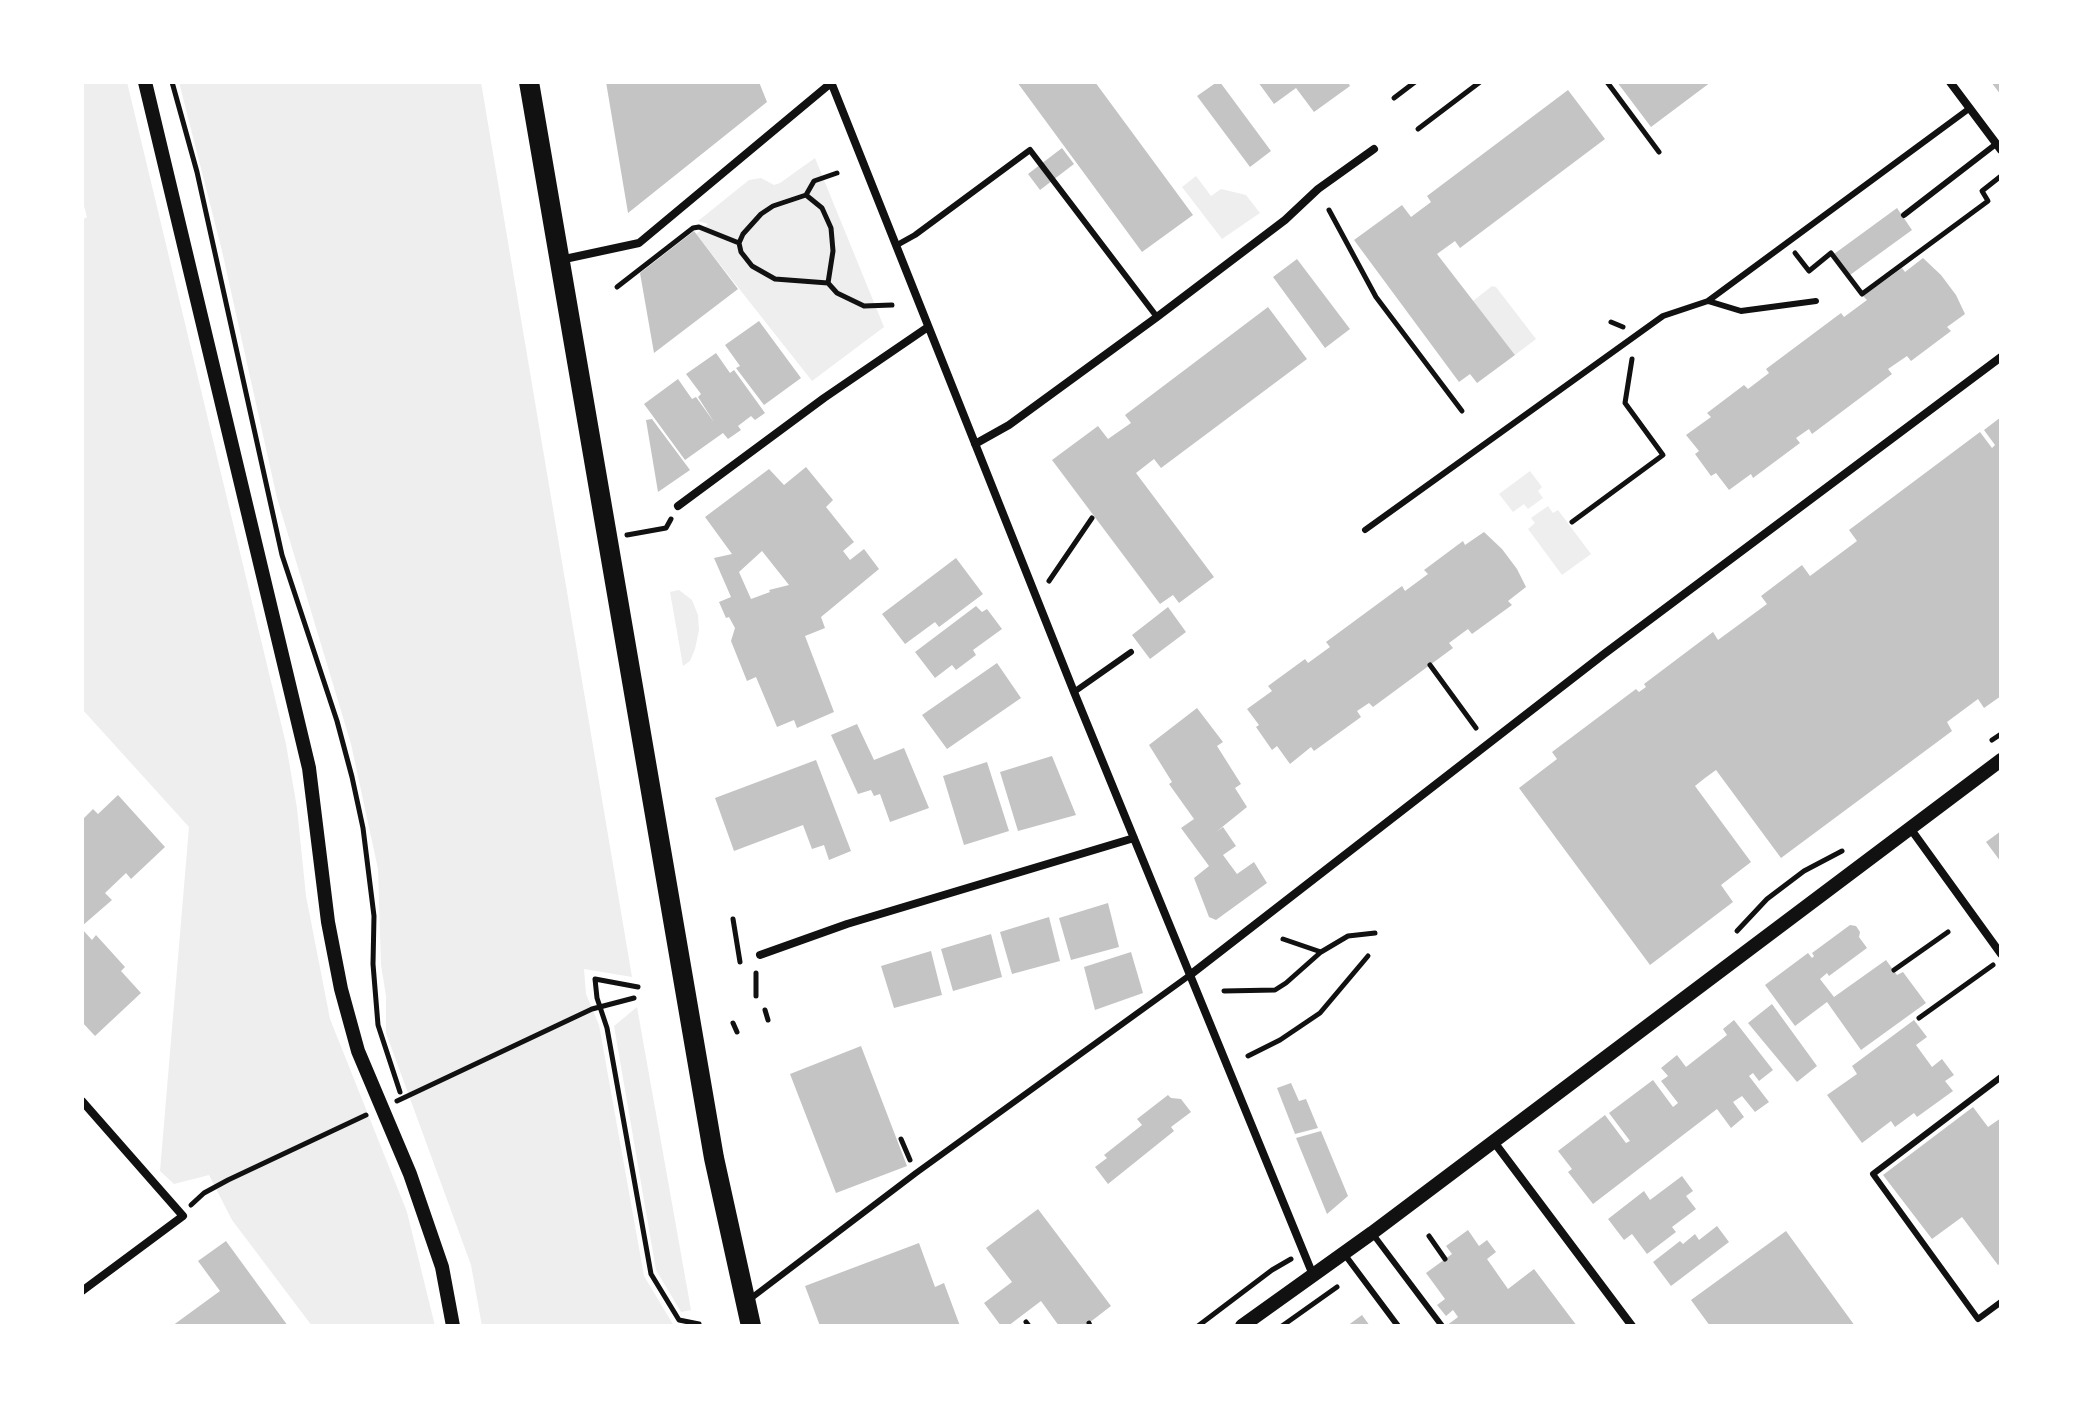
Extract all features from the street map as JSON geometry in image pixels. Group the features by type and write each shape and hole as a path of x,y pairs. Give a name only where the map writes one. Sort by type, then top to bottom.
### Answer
{"main road":[{"path":"529,82 711,1144 751,1326"}],"street":[{"path":"145,82 309,768 328,922 341,989 358,1051 410,1174 442,1267 453,1326"},
{"path":"558,260 639,243 831,82 1074,692 1313,1276"},
{"path":"1950,82 1999,147"},
{"path":"975,444 1009,425 1157,317 1285,220 1318,189 1374,149"},
{"path":"678,506 824,398 928,327"},
{"path":"1190,975 1604,654 2001,357"},
{"path":"1242,1326 1372,1233 2001,760"},
{"path":"1910,828 2001,954"},
{"path":"760,955 847,924 1134,838"},
{"path":"82,1101 183,1216 82,1291"},
{"path":"1494,1142 1632,1326"}],"lane":[{"path":"1365,530 1663,316 1708,301 1970,108"},
{"path":"1904,215 1999,147"},
{"path":"897,245 1030,150 1157,317"},
{"path":"1708,301 1741,311 1816,301"},
{"path":"1074,692 1131,652"},
{"path":"744,1304 916,1173 1190,975"},
{"path":"2001,1077 1873,1174 1978,1319 2001,1302"},
{"path":"1372,1233 1442,1326"},
{"path":"1344,1253 1398,1326"}],"path":[{"path":"172,82 197,172 282,555 352,777 363,828 374,916 373,964 378,1025 408,1112"},
{"path":"1394,98 1415,82"},
{"path":"1607,82 1659,152"},
{"path":"1418,129 1476,83"},
{"path":"837,173 814,181 806,195 773,206 761,214 743,234 739,243 741,252 764,274 775,279 828,283 837,293 864,306 892,305"},
{"path":"1787,242 1809,271 1831,253 1862,294 1988,201 1982,191 2001,176"},
{"path":"806,195 822,208 831,228 833,251 828,283"},
{"path":"1329,210 1376,297 1462,411"},
{"path":"617,287 693,228 699,227 739,243"},
{"path":"1572,522 1663,455 1625,403 1638,334 1611,322"},
{"path":"1049,581 1092,518"},
{"path":"607,538 666,528"},
{"path":"1430,665 1476,728"},
{"path":"733,919 740,962"},
{"path":"1894,970 1948,932"},
{"path":"1224,991 1275,990 1321,952 1348,936 1375,933"},
{"path":"1283,939 1321,952"},
{"path":"1248,1056 1280,1040 1320,1013 1368,956"},
{"path":"756,973 756,996"},
{"path":"1919,1018 1978,975"},
{"path":"638,987 595,979 597,998 607,1028 651,1274 679,1320 699,1324"},
{"path":"396,1101 592,1009 634,998"},
{"path":"765,1010 768,1020"},
{"path":"733,1023 737,1032"},
{"path":"183,1216 204,1193 368,1114"},
{"path":"1429,1236 1445,1259"},
{"path":"1198,1326 1272,1270"},
{"path":"1282,1326 1348,1278"}],"shaded area":[{"path":"82,82 127,82 286,744 297,808 306,896 330,1019 407,1212 435,1326 312,1326 232,1220 209,1175 174,1184 160,1171 189,827 82,709 82,220 87,217 82,199"},
{"path":"179,82 481,82 632,977 584,969 586,994 599,1025 644,1276 674,1326 482,1326 471,1265 386,1033 378,869 351,744 277,498 222,251"},
{"path":"815,158 884,327 812,381 696,234 708,224 698,221 749,180 761,178 774,185 780,183"},
{"path":"1196,176 1211,196 1221,189 1246,195 1260,213 1222,239 1182,187"},
{"path":"1492,286 1496,287 1536,339 1515,355 1473,301"},
{"path":"1530,471 1542,487 1538,491 1543,498 1528,509 1524,504 1513,512 1499,494"},
{"path":"1548,506 1553,513 1558,510 1591,554 1562,575 1528,529 1535,523 1531,518"},
{"path":"679,590 692,600 698,615 699,630 690,661 683,666 670,592"},
{"path":"637,1007 691,1310 681,1312 656,1270 614,1026"}],"building":[{"path":"606,82 759,82 767,102 628,213"},
{"path":"1017,82 1095,82 1193,215 1142,252"},
{"path":"1217,82 1271,151 1250,167 1197,96"},
{"path":"1258,82 1348,82 1350,86 1314,112 1296,88 1274,104"},
{"path":"1617,82 1711,82 1651,127"},
{"path":"1991,82 2001,82 2001,95"},
{"path":"1568,90 1605,139 1460,248 1455,241 1437,254 1515,355 1477,383 1470,374 1459,382 1354,240 1402,205 1411,217 1431,202 1427,196"},
{"path":"1062,148 1074,164 1040,190 1028,174"},
{"path":"1897,208 1912,230 1850,275 1834,254"},
{"path":"694,231 738,289 654,353 640,273"},
{"path":"1923,258 1956,295 1965,314 1947,327 1951,331 1911,361 1907,356 1888,369 1892,374 1812,434 1809,429 1796,438 1800,443 1753,478 1751,474 1729,490 1716,473 1711,476 1695,454 1699,451 1686,435 1711,417 1707,413 1744,385 1748,389 1769,373 1766,369 1841,313 1844,317 1867,300 1863,296 1902,268 1905,272"},
{"path":"1297,259 1350,329 1325,348 1273,277"},
{"path":"1268,307 1307,359 1161,468 1154,459 1136,473 1214,577 1179,603 1173,595 1160,604 1052,460 1098,426 1108,439 1131,423 1125,415"},
{"path":"759,321 801,378 764,405 736,368 740,366 725,345"},
{"path":"716,353 730,373 734,370 765,413 755,420 751,416 738,426 741,430 728,439 723,433 685,460 644,404 678,379 714,422 698,397 701,394 686,374"},
{"path":"2001,417 2001,696 1984,708 1978,699 1947,722 1952,731 1781,858 1716,770 1705,778 1695,786 1751,862 1721,885 1733,902 1650,965 1519,788 1557,759 1552,752 1636,689 1639,692 1646,687 1644,684 1713,632 1718,640 1767,604 1761,596 1802,565 1810,576 1857,541 1849,530 1980,432 1992,448 1995,445 1984,430"},
{"path":"652,419 690,470 658,492 646,420"},
{"path":"806,467 833,500 826,507 854,542 843,551 850,560 864,549 879,569 821,617 825,628 805,636 834,712 797,728 794,720 777,727 756,677 747,681 731,641 735,628 729,617 726,618 719,602 731,597 714,558 732,554 705,517 769,469 784,485","holes":["762,551 789,585 751,599 739,572"]},
{"path":"1484,532 1502,549 1526,587 1508,601 1512,605 1472,634 1468,629 1449,643 1453,648 1373,707 1369,703 1357,711 1361,717 1314,751 1311,747 1290,764 1277,746 1272,750 1247,709 1272,691 1268,686 1305,659 1308,663 1330,647 1326,642 1402,586 1405,591 1428,574 1424,570 1463,541 1465,545"},
{"path":"956,558 983,594 939,627 935,622 905,644 882,614"},
{"path":"976,606 982,612 987,609 1002,629 973,650 976,655 956,670 952,665 935,678 915,652"},
{"path":"1168,607 1186,632 1150,659 1132,635"},
{"path":"997,663 1021,698 947,749 922,715"},
{"path":"1197,708 1223,742 1217,746 1241,784 1235,788 1247,807 1216,832 1223,827 1236,846 1223,855 1237,874 1254,862 1267,883 1216,920 1209,917 1194,878 1209,866 1181,828 1194,819 1169,784 1172,782 1149,745"},
{"path":"857,724 874,760 904,748 929,808 890,822 880,794 874,796 871,790 858,794 831,735"},
{"path":"1052,756 1076,815 1018,831 1000,772"},
{"path":"816,760 851,851 829,860 824,845 812,849 803,825 734,851 715,798"},
{"path":"987,762 1009,831 964,845 943,776"},
{"path":"118,795 165,847 131,879 126,873 105,893 112,900 82,926 82,820 93,809 98,814"},
{"path":"2001,831 2001,862 1986,842"},
{"path":"1108,903 1119,947 1071,960 1059,918"},
{"path":"1049,917 1060,961 1012,974 1000,932"},
{"path":"1850,925 1856,926 1867,948 1829,976 1827,973 1820,979 1834,997 1886,960 1897,975 1903,972 1926,1003 1861,1050 1827,1002 1795,1026 1765,985 1808,953 1812,958 1812,953"},
{"path":"82,929 92,940 96,935 125,967 121,971 141,993 95,1036 82,1022"},
{"path":"991,934 1002,977 953,991 941,949"},
{"path":"931,951 942,995 894,1008 881,966"},
{"path":"1131,952 1143,993 1095,1010 1084,967"},
{"path":"1772,1004 1817,1066 1797,1082 1748,1023"},
{"path":"1734,1020 1773,1070 1759,1081 1753,1073 1749,1076 1769,1102 1755,1112 1742,1096 1733,1102 1744,1117 1731,1128 1717,1109 1593,1204 1568,1172 1572,1169 1558,1151 1605,1115 1626,1143 1630,1141 1609,1113 1653,1080 1673,1107 1678,1103 1661,1081 1668,1076 1661,1068 1677,1055 1686,1067 1727,1035 1723,1029"},
{"path":"1914,1020 1927,1037 1916,1045 1932,1067 1942,1059 1954,1075 1945,1081 1953,1091 1917,1117 1914,1113 1895,1127 1891,1121 1862,1143 1827,1095 1857,1074 1852,1066"},
{"path":"861,1046 907,1166 836,1193 790,1074"},
{"path":"1291,1083 1299,1101 1306,1099 1318,1128 1295,1134 1277,1088"},
{"path":"1168,1095 1181,1099 1191,1112 1171,1127 1174,1131 1108,1184 1095,1167 1107,1158 1104,1155 1142,1125 1137,1119"},
{"path":"1973,1107 1988,1127 2001,1118 2001,1263 1998,1265 1962,1217 1932,1239 1883,1175"},
{"path":"1321,1131 1348,1196 1327,1214 1296,1138"},
{"path":"1682,1176 1693,1191 1686,1196 1696,1209 1672,1227 1676,1232 1647,1254 1632,1234 1624,1240 1608,1219 1644,1191 1650,1200"},
{"path":"1038,1209 1111,1306 1085,1326 1059,1326 1041,1301 1008,1326 1001,1326 984,1303 1012,1282 986,1248"},
{"path":"1717,1226 1729,1242 1671,1286 1653,1262 1680,1241 1683,1244 1695,1234 1699,1240"},
{"path":"1468,1230 1479,1246 1487,1240 1496,1252 1487,1259 1508,1289 1534,1269 1577,1326 1446,1326 1458,1317 1453,1310 1446,1316 1437,1305 1445,1299 1426,1273 1452,1254 1446,1246"},
{"path":"1786,1231 1855,1326 1710,1326 1691,1300"},
{"path":"226,1241 288,1326 172,1326 220,1291 198,1261"},
{"path":"919,1243 935,1287 944,1283 960,1326 820,1326 805,1286"},
{"path":"1362,1315 1370,1326 1347,1326"}]}
